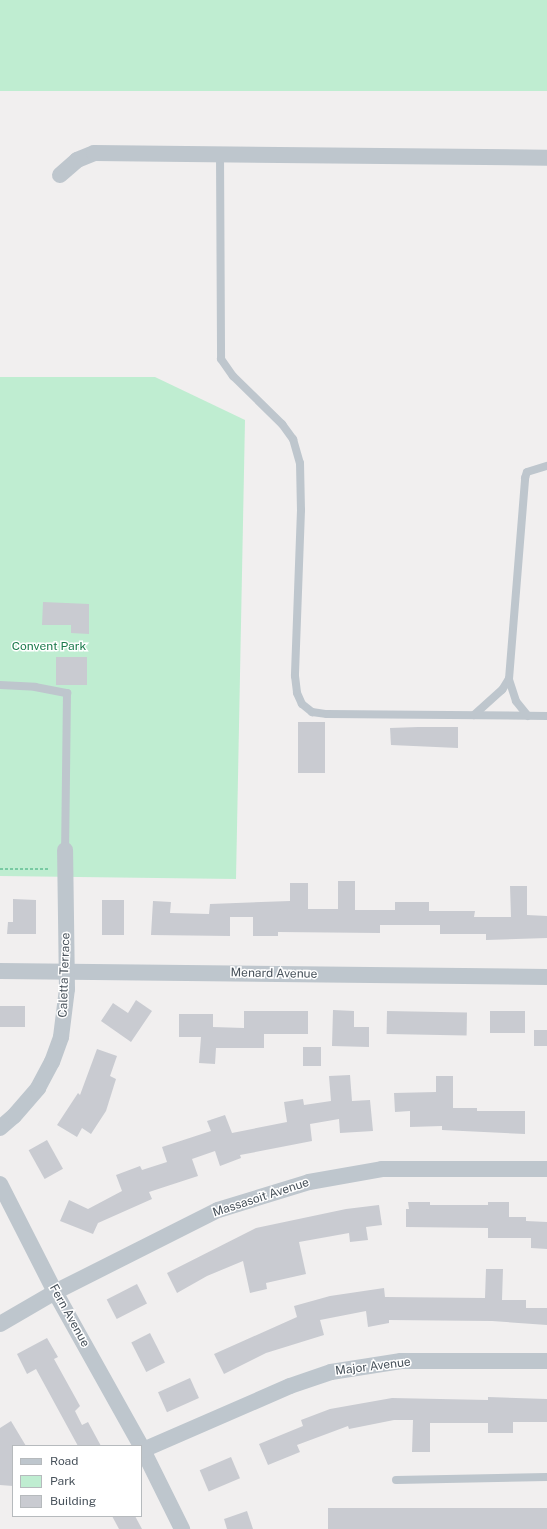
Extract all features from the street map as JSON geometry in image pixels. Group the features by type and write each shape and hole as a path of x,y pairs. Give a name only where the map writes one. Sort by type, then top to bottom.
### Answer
{"street":[{"path":"60,175 77,160 94,153 547,158"},
{"name":"Caletta Terrace","path":"0,1128 30,1098 58,1050 65,1019 67,972 66,850"},
{"name":"Menard Avenue","path":"0,971 547,976"},
{"name":"Massasoit Avenue","path":"0,1324 55,1292 218,1210 309,1182 382,1169 547,1169"},
{"name":"Fern Avenue","path":"0,1184 55,1292 140,1445"},
{"name":"Major Avenue","path":"142,1448 290,1386 331,1372 401,1362 547,1361"},
{"name":"Fern Avenue","path":"142,1448 182,1529"}],"lane":[{"path":"220,155 221,359 233,376 282,424 293,440 300,463 301,510 294,645 297,693 302,704 307,708 327,714 547,716"},
{"path":"528,716 516,701 509,679 525,478 527,472 547,466"},
{"path":"474,715 502,690 509,679"},
{"path":"0,685 35,687 67,692 66,850"},
{"path":"396,1480 547,1477"}],"path":[{"path":"0,869 49,869"}],"green space":[{"path":"0,0 547,0 547,91 0,91"},
{"name":"Convent Park","path":"0,377 155,377 245,420 236,879 0,876"}],"building":[{"path":"43,602 89,604 89,634 71,633 71,625 42,625"},
{"path":"56,657 87,657 87,685 56,685"},
{"path":"298,722 325,722 325,773 298,773"},
{"path":"458,727 458,748 391,745 390,728"},
{"path":"338,881 355,881 355,910 395,910 395,902 429,902 429,911 475,911 474,917 511,917 510,886 527,886 527,915 547,916 547,938 486,940 486,934 440,934 440,925 380,925 380,933 278,932 278,936 253,936 253,917 230,917 230,936 151,935 153,901 171,902 170,913 209,914 210,904 290,901 290,883 308,883 308,909 338,909"},
{"path":"13,899 36,900 36,934 7,934 8,922 13,922"},
{"path":"102,900 124,900 124,935 102,935"},
{"path":"136,1000 152,1011 131,1042 101,1021 113,1003 128,1013"},
{"path":"0,1006 25,1006 25,1027 0,1027"},
{"path":"333,1010 354,1011 354,1027 369,1027 369,1047 332,1046"},
{"path":"244,1011 308,1011 308,1034 264,1034 264,1048 216,1048 215,1064 199,1063 201,1037 179,1037 179,1014 213,1014 213,1027 244,1028"},
{"path":"387,1011 467,1012 467,1035 387,1034"},
{"path":"490,1011 525,1011 525,1033 490,1033"},
{"path":"534,1030 547,1030 547,1046 534,1046"},
{"path":"303,1047 321,1047 321,1066 303,1066"},
{"path":"97,1049 117,1056 110,1076 116,1079 106,1111 91,1134 82,1128 77,1137 57,1125 78,1093 80,1095"},
{"path":"350,1075 352,1101 370,1100 373,1131 340,1133 339,1119 310,1124 312,1141 240,1155 241,1158 220,1166 215,1151 192,1159 198,1176 149,1192 152,1199 98,1223 93,1234 60,1221 69,1200 88,1209 122,1191 116,1175 140,1166 142,1170 167,1162 162,1147 211,1131 207,1121 225,1115 232,1133 287,1122 284,1102 303,1099 304,1105 331,1101 329,1076"},
{"path":"436,1076 453,1076 453,1108 477,1108 477,1111 525,1111 525,1134 442,1130 442,1126 410,1127 410,1111 395,1112 394,1093 436,1092"},
{"path":"47,1140 63,1169 45,1179 29,1150"},
{"path":"408,1202 430,1202 430,1205 488,1205 488,1202 509,1202 509,1217 526,1217 526,1221 547,1222 547,1249 531,1248 531,1238 488,1238 488,1228 406,1227 406,1209 409,1209"},
{"path":"379,1205 382,1225 366,1227 368,1240 350,1242 349,1233 299,1242 306,1274 266,1283 267,1289 250,1293 243,1261 207,1276 177,1293 167,1273 256,1228 346,1209"},
{"path":"486,1269 503,1269 502,1300 526,1300 526,1308 547,1308 547,1325 492,1321 389,1320 389,1323 368,1327 366,1311 320,1320 324,1335 266,1353 224,1374 214,1354 297,1317 294,1306 330,1296 384,1288 385,1297 485,1298"},
{"path":"137,1284 147,1304 117,1319 107,1299"},
{"path":"150,1333 165,1362 146,1372 131,1343"},
{"path":"47,1338 58,1357 54,1359 80,1406 75,1411 82,1425 88,1422 100,1445 77,1445 36,1369 27,1374 17,1354"},
{"path":"190,1378 199,1398 167,1412 158,1392"},
{"path":"488,1397 547,1399 547,1422 513,1422 513,1433 488,1433 488,1423 430,1423 430,1452 412,1452 413,1420 394,1420 349,1429 348,1426 297,1445 300,1452 268,1465 259,1444 303,1426 301,1420 330,1409 392,1398 488,1400"},
{"path":"11,1421 25,1445 12,1445 12,1486 0,1485 0,1428"},
{"path":"231,1457 240,1478 209,1491 200,1470"},
{"path":"328,1508 547,1508 547,1529 328,1529"},
{"path":"247,1511 253,1529 227,1529 224,1519"},
{"path":"113,1517 136,1517 142,1529 119,1529"}]}
